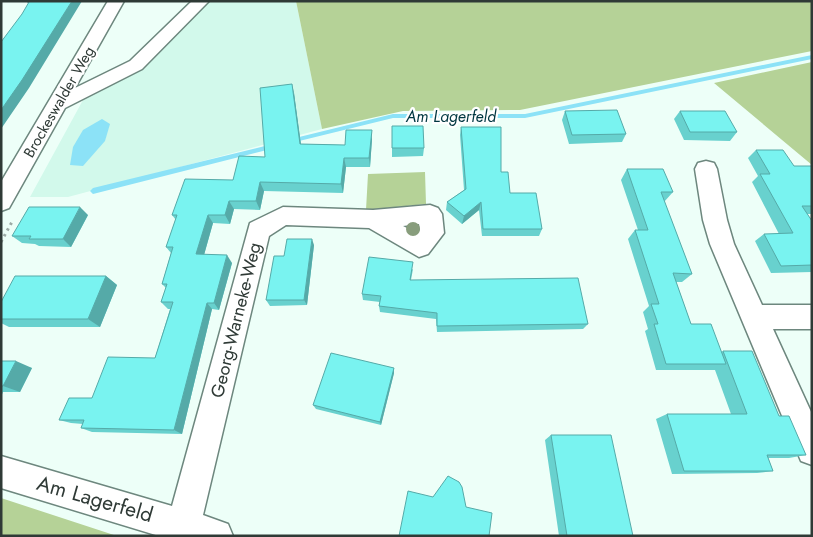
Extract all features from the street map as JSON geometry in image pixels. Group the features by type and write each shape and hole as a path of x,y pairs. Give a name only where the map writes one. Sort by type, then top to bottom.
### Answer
{"street":[{"name":"Brockeswalder Weg","path":"1,202 116,1"},
{"path":"59,103 93,88 136,64 201,1"},
{"path":"706,169 715,220 722,244 812,450"},
{"name":"Georg-Warneke-Weg","path":"183,525 198,474 258,230 283,216 373,219"},
{"path":"755,317 812,317"},
{"name":"Am Lagerfeld","path":"1,472 216,536"}],"shaded area":[{"path":"208,1 296,1 322,129 68,197 30,197 83,100 135,72"}],"green space":[{"path":"296,1 812,1 812,51 520,110 403,111 322,129"},
{"path":"812,62 812,165 714,83"},
{"path":"425,172 426,204 366,210 368,174"},
{"path":"1,498 117,536 1,536"}],"water":[{"path":"102,119 110,124 105,141 83,166 70,165 73,147 83,130"}],"building":[{"path":"28,1 72,1 1,110 1,42 22,14"},
{"path":"292,84 300,144 345,145 346,130 372,130 369,158 344,158 341,184 260,182 256,201 229,201 225,215 208,215 196,254 227,255 214,303 207,303 174,430 81,428 84,420 59,420 69,398 92,398 108,357 155,358 173,302 161,302 167,284 162,284 173,247 166,247 177,215 172,215 185,179 233,180 239,156 265,157 260,88"},
{"path":"617,110 626,134 572,135 565,111"},
{"path":"680,111 725,111 737,132 690,132"},
{"path":"392,126 423,126 424,148 392,148"},
{"path":"461,127 501,127 501,172 508,172 510,193 536,193 542,229 483,229 481,202 464,216 447,202 466,189"},
{"path":"756,150 783,150 794,166 812,166 812,206 802,206 812,221 812,265 781,266 764,234 793,233 760,174 770,174"},
{"path":"627,169 663,169 673,192 661,192 692,274 673,273 691,324 711,324 726,364 666,364 654,324 658,324 651,304 659,304 635,230 648,230"},
{"path":"29,207 80,207 63,239 29,239 31,236 12,236"},
{"path":"287,239 312,239 304,300 266,300 274,256 284,256"},
{"path":"369,257 413,262 410,280 578,278 588,324 437,326 437,313 379,306 381,296 362,294"},
{"path":"15,276 106,276 88,319 1,319 1,302"},
{"path":"723,351 752,351 779,416 789,416 806,455 767,455 773,471 684,471 667,414 747,414"},
{"path":"331,353 394,368 380,422 313,405"},
{"path":"1,361 16,361 3,386 1,386"},
{"path":"551,435 611,435 633,536 567,536"},
{"path":"448,476 459,482 462,487 466,507 492,513 489,536 399,536 408,491 433,497"}],"waterway":[{"name":"Am Lagerfeld","path":"291,141 393,116 525,116 812,57"},
{"name":"Am Lagerfeld","path":"93,191 273,146"}]}
